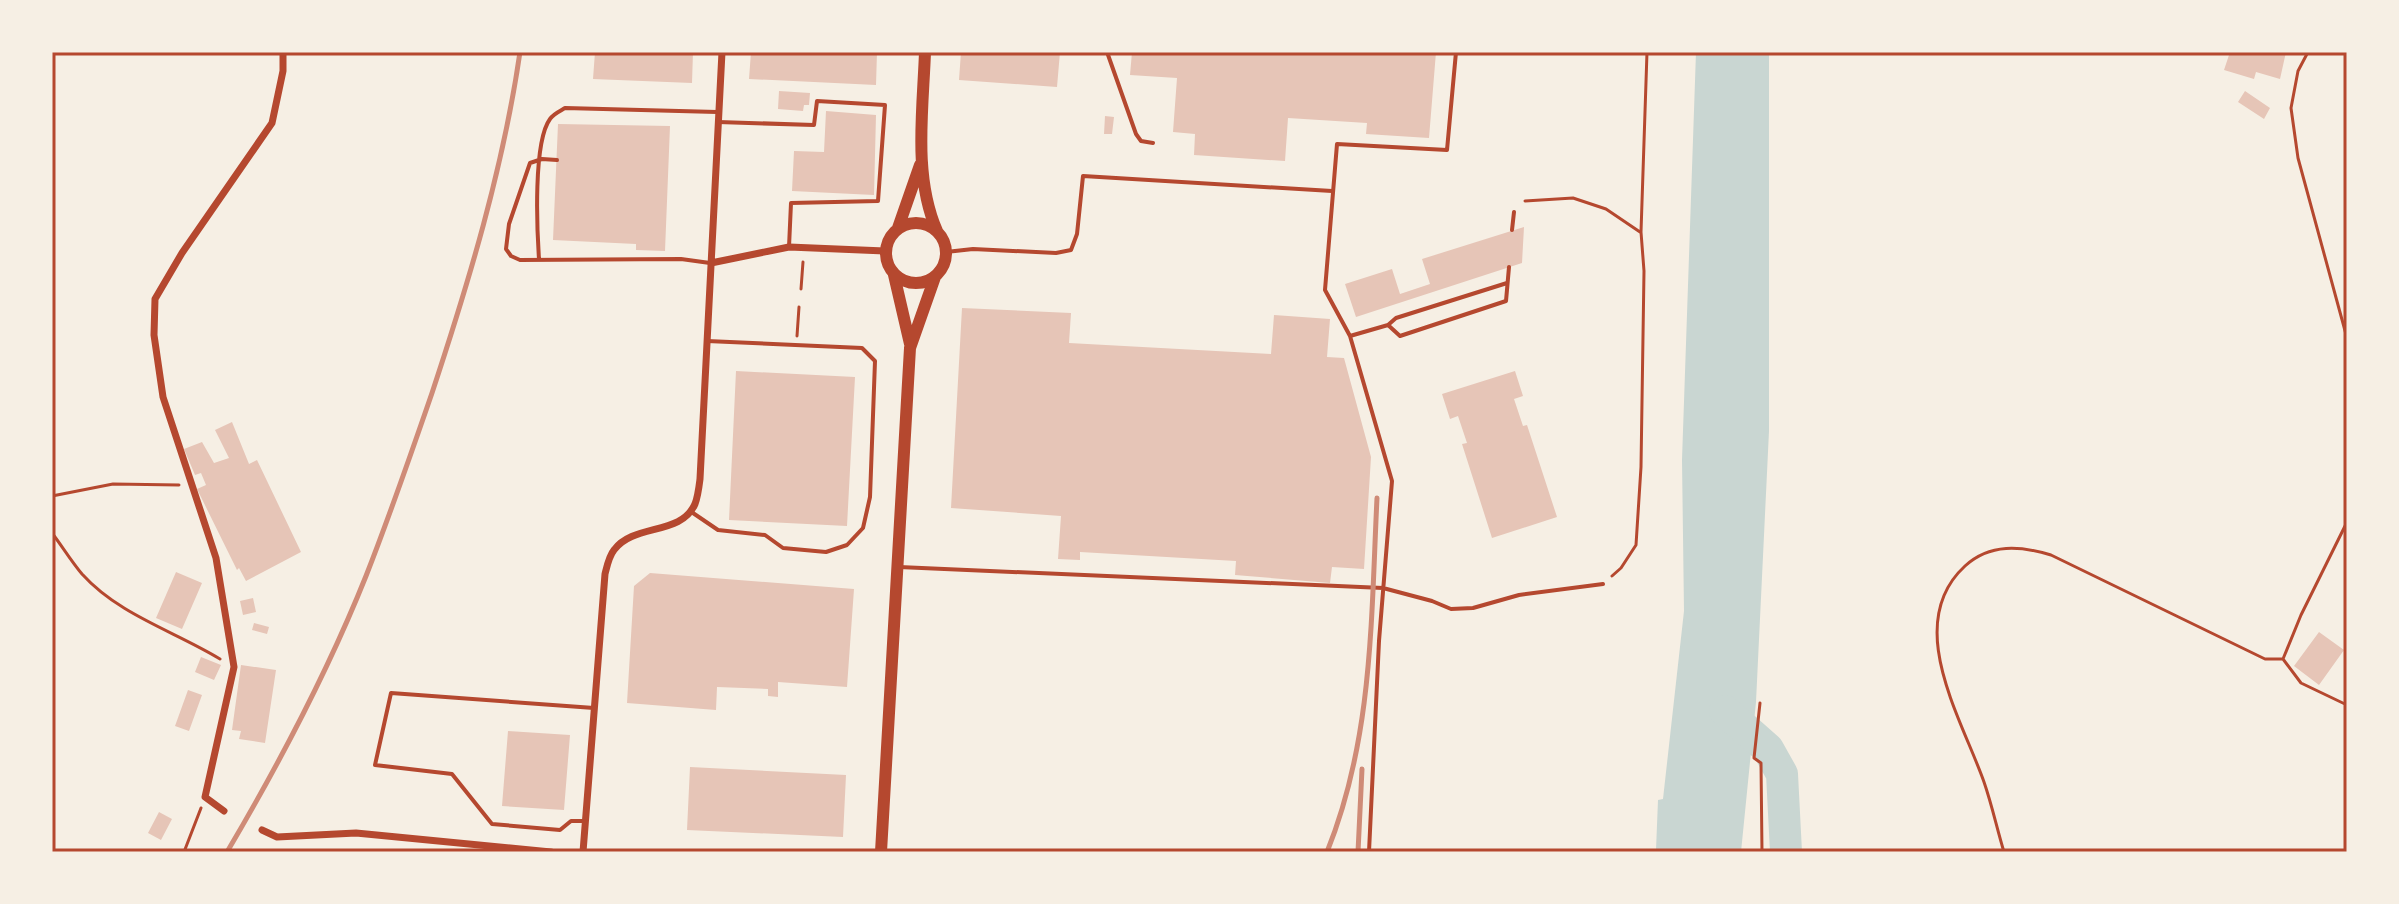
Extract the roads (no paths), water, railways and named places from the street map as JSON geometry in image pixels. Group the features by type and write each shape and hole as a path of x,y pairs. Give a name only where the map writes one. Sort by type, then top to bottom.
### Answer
{"main road":[{"path":"910,348 935,277 945,262 946,252 930,215 921,162 925,52"},
{"path":"881,852 910,348 894,275 885,251 887,242 898,228 921,162"},
{"path":"898,228 916,223 937,231"},
{"path":"894,275 913,283 924,283 935,277"}],"street":[{"path":"224,811 205,797 234,667 216,558 163,397 154,335 155,299 182,253 272,123 283,71 283,52"},
{"path":"583,852 605,574 613,551 632,536 670,525 690,511 700,479 722,52"},
{"path":"711,263 789,247 885,251"},
{"path":"262,830 277,837 356,833 551,852"}],"lane":[{"path":"1107,52 1136,134 1141,141 1153,143"},
{"path":"1369,852 1392,481 1350,336 1325,290 1337,144 1447,150 1456,52"},
{"path":"718,122 814,125 817,101 885,105 878,201 791,203 789,247"},
{"path":"539,259 536,203 545,129 551,117 565,108 718,112"},
{"path":"557,160 542,159 530,163 509,224 506,249 511,256 520,260 681,259 711,263"},
{"path":"946,252 973,249 1065,253 1075,245 1083,176 1332,191"},
{"path":"1512,230 1514,212"},
{"path":"1388,325 1400,336 1506,301 1509,267"},
{"path":"1350,336 1507,283"},
{"path":"690,511 718,530 765,535 783,548 826,552 847,545 863,528 870,497 875,361 862,348 706,341"},
{"path":"897,567 1383,588 1451,609 1473,608 1519,595 1603,584"},
{"path":"586,821 571,821 560,830 492,824 452,774 375,765 391,693 594,708"}],"waterway":[{"path":"1725,711 1768,749 1782,774 1786,852"}],"railway":[{"path":"227,852 319,682 351,612 392,507 472,267 504,139 520,52"},
{"path":"1327,852 1342,809 1361,722 1371,633 1377,498"},
{"path":"1358,852 1362,769"}]}
